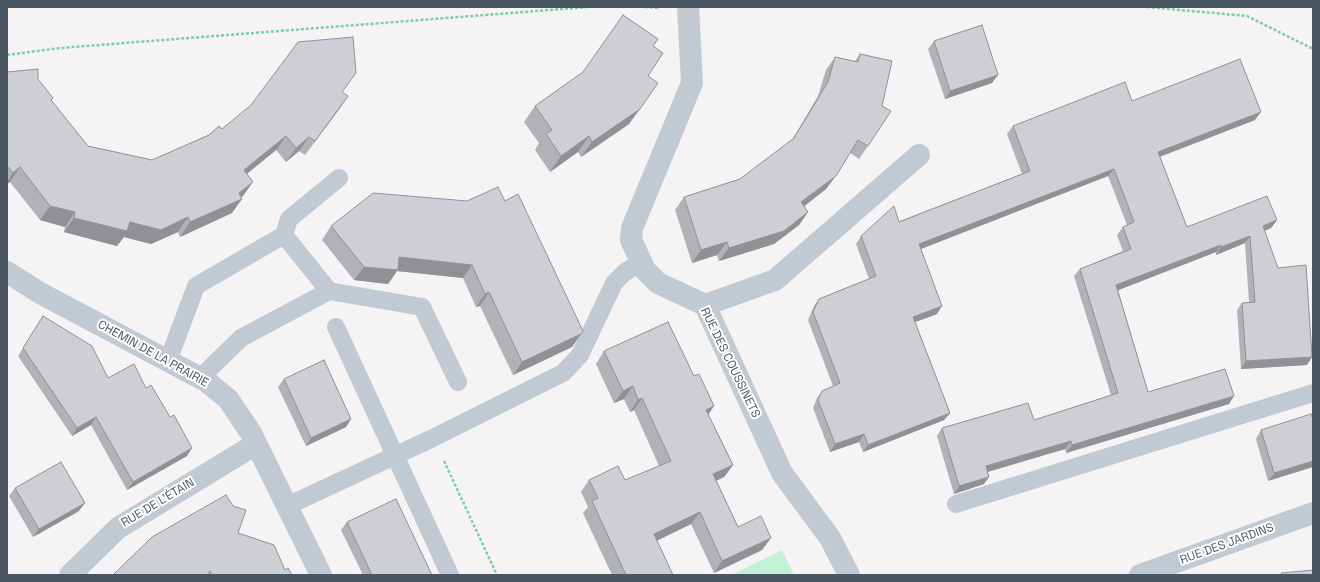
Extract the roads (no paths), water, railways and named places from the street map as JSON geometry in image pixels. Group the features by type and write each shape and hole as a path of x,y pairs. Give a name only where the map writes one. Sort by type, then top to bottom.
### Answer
{"street":[{"name":"RUE DES COUSSINETS","path":"688,7 692,83 632,228 631,240 645,270 658,283 705,306 782,473 830,538 849,575"},
{"path":"705,306 775,280 918,155"},
{"name":"CHEMIN DE LA PRAIRIE","path":"7,272 40,293 200,378 228,399 251,433 321,575"},
{"name":"RUE DE L'ÉTAIN","path":"70,575 118,528 256,444"},
{"name":"RUE DES JARDINS","path":"1140,575 1313,513"}],"lane":[{"path":"168,361 196,286 284,235 289,219 339,178"},
{"path":"284,235 329,292"},
{"path":"287,506 433,438 563,373 580,355 614,283 624,273 640,262"},
{"path":"200,378 241,338 329,292 422,307 458,382"},
{"path":"336,327 450,575"},
{"path":"956,504 1313,394"}]}
